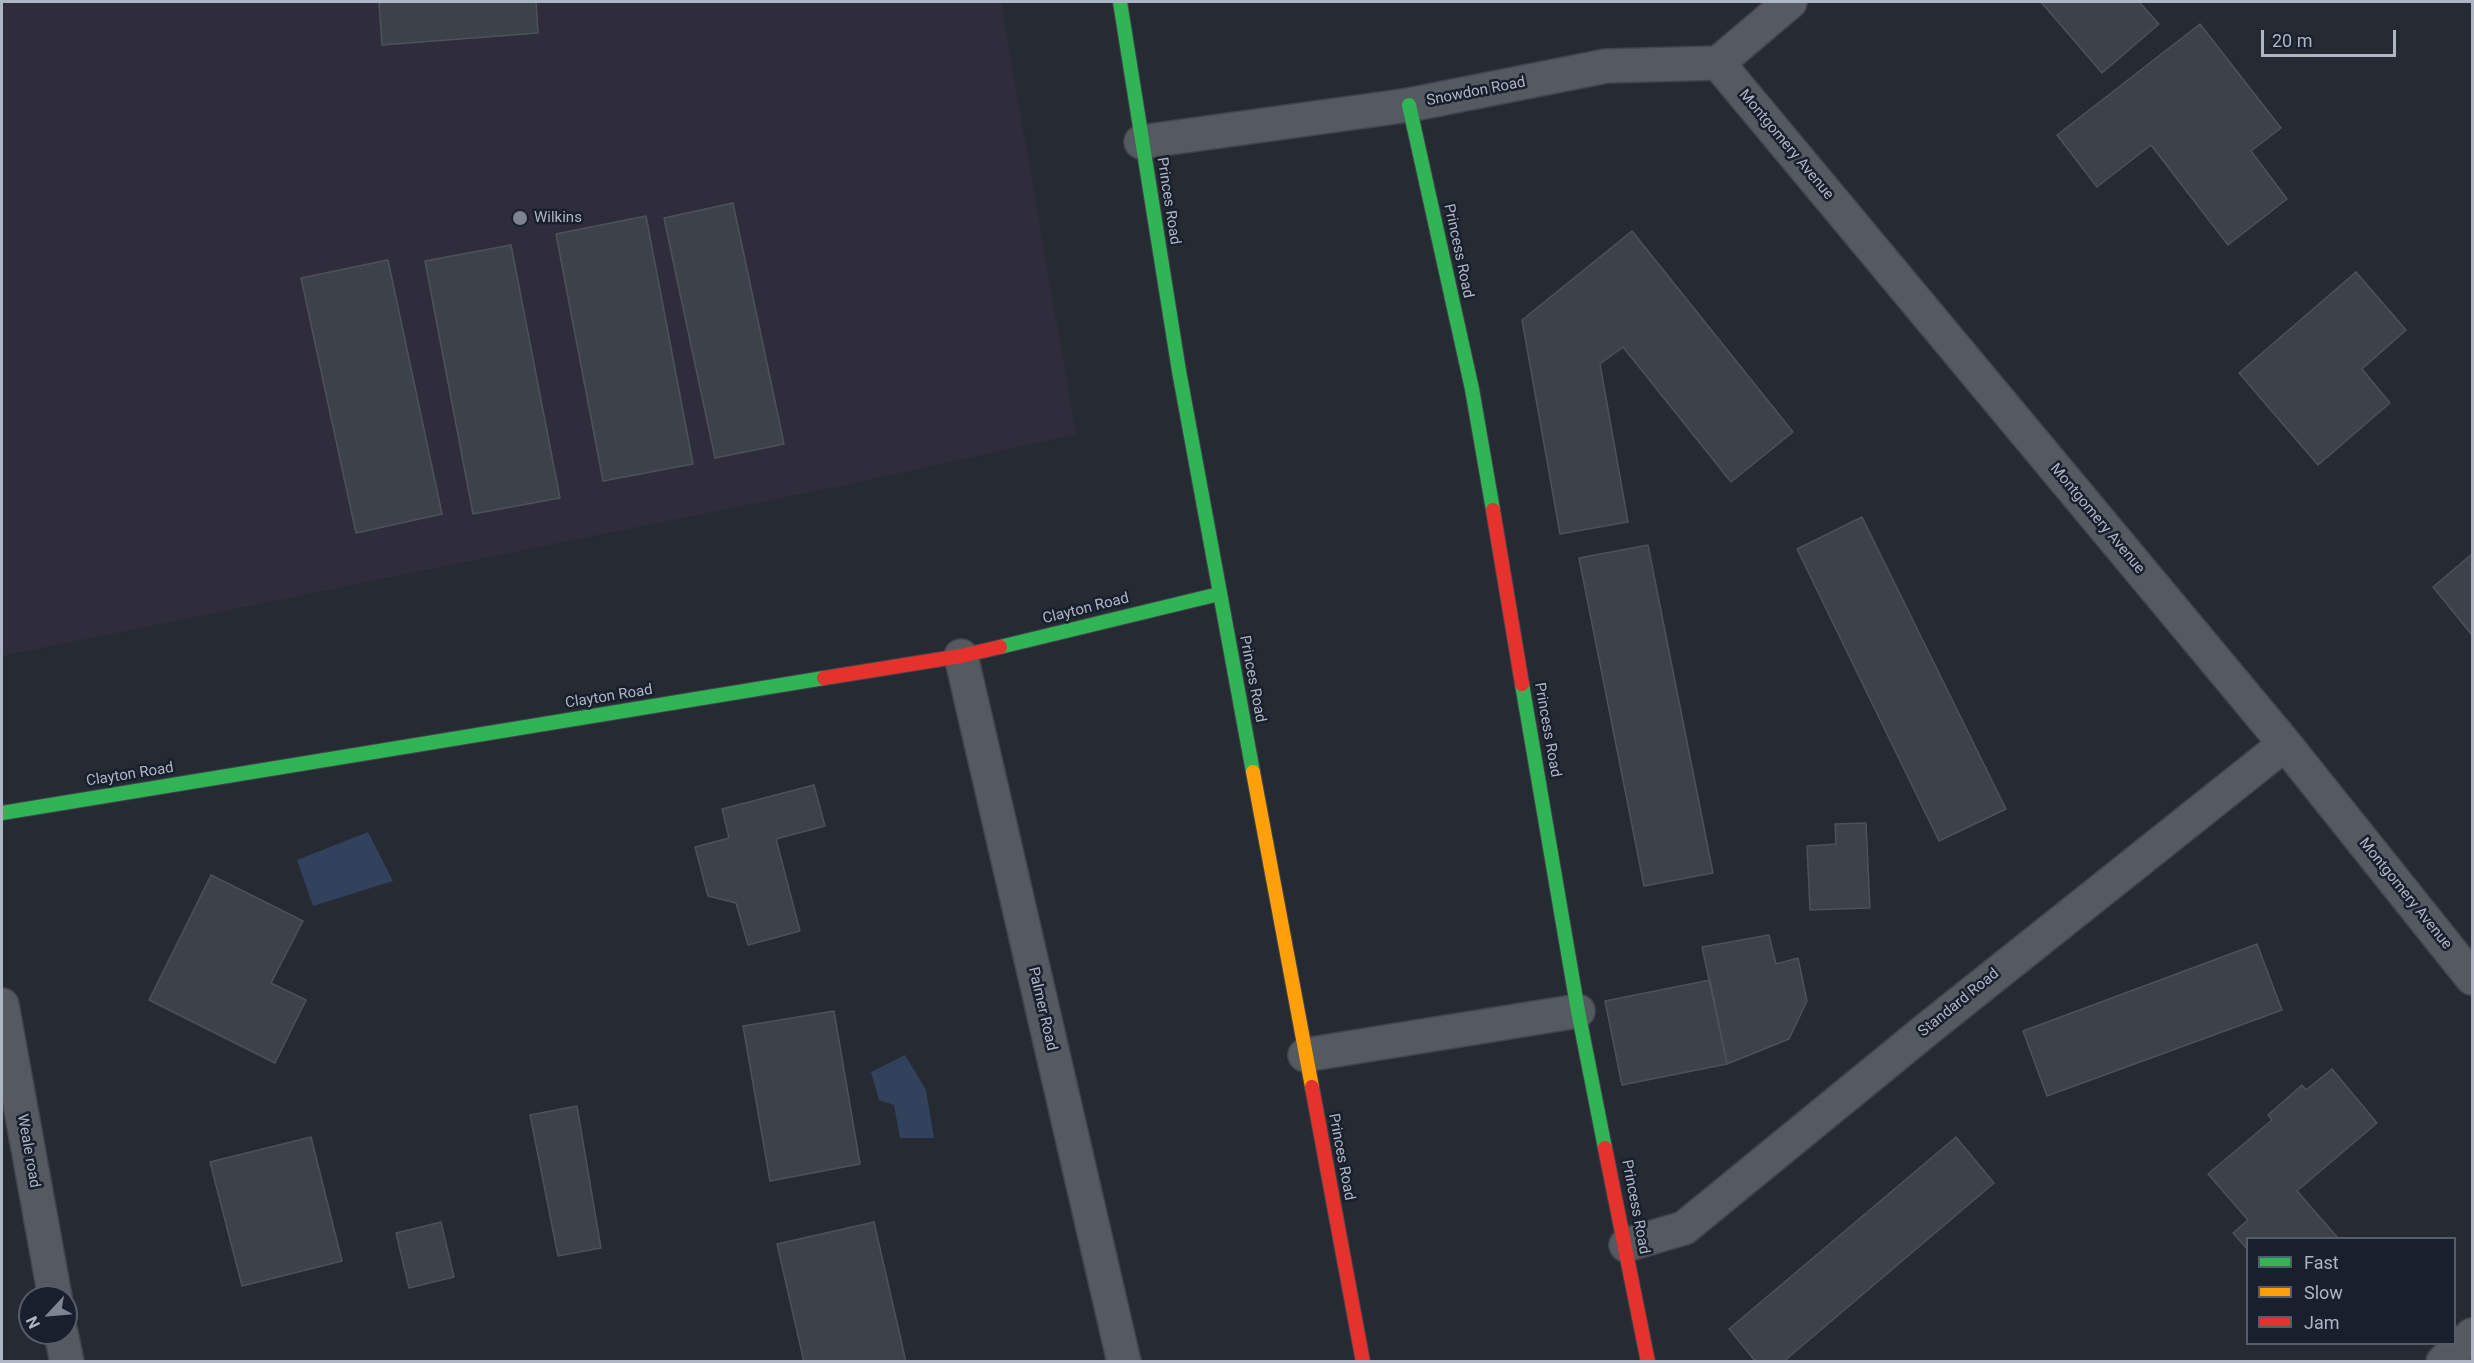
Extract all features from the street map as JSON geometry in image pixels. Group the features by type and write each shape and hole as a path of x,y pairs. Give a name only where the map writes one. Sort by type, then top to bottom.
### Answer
{"street":[{"name":"Princes Road","path":"1120,2 1141,141 1219,594 1363,1362"},
{"path":"1718,63 1790,2"},
{"name":"Snowdon Road","path":"1141,141 1409,105 1606,66 1718,63"},
{"name":"Montgomery Avenue","path":"1718,63 2285,744 2472,978"},
{"name":"Princess Road","path":"1409,105 1472,389 1578,1011 1648,1362"},
{"name":"Clayton Road","path":"2,813 961,656 1219,594"},
{"name":"Palmer Road","path":"961,656 1124,1362"},
{"name":"Standard Road","path":"1626,1245 1684,1228 1931,1026 2285,744"},
{"name":"Weale road","path":"2,1005 53,1285"},
{"path":"1305,1055 1578,1011"},
{"path":"2443,1362 2472,1335"},
{"path":"63,1345 66,1362"}],"shaded area":[{"name":"Wilkins","path":"2,2 1001,2 1076,434 850,484 2,656"}],"water":[{"path":"368,832 393,881 313,906 297,860"},
{"path":"905,1055 926,1090 934,1138 900,1138 894,1105 879,1100 871,1072"}],"building":[{"path":"379,2 536,2 538,33 382,45"},
{"path":"2041,2 2139,2 2159,24 2102,73"},
{"path":"2200,24 2281,128 2251,151 2287,199 2228,245 2151,145 2097,187 2057,135"},
{"path":"733,203 784,444 715,458 664,218"},
{"path":"646,216 693,464 603,481 556,234"},
{"path":"1632,231 1793,432 1731,482 1623,347 1600,364 1628,522 1560,534 1522,320"},
{"path":"511,245 560,498 473,514 425,261"},
{"path":"388,260 442,514 356,533 301,278"},
{"path":"2356,272 2406,330 2362,369 2390,403 2318,465 2239,373"},
{"path":"1862,517 2006,809 1939,841 1797,549"},
{"path":"1648,545 1713,873 1644,886 1579,558"},
{"path":"2472,554 2472,635 2433,587"},
{"path":"814,785 825,826 776,839 800,931 748,945 736,903 708,896 695,847 729,838 722,809"},
{"path":"1866,823 1870,908 1810,910 1807,846 1836,844 1835,824"},
{"path":"211,875 303,921 271,983 306,1000 275,1063 149,1000"},
{"path":"1769,935 1776,964 1798,958 1807,1001 1789,1039 1727,1064 1702,947"},
{"path":"2257,944 2282,1010 2047,1096 2023,1031"},
{"path":"1710,980 1727,1064 1622,1085 1605,1001"},
{"path":"834,1011 860,1164 770,1181 743,1026"},
{"path":"2332,1069 2377,1123 2297,1191 2337,1237 2246,1237 2246,1248 2233,1233 2248,1220 2208,1174 2272,1120 2268,1115 2302,1085 2306,1090"},
{"path":"577,1106 601,1248 558,1256 530,1115"},
{"path":"311,1137 342,1261 242,1286 210,1162"},
{"path":"1956,1137 1994,1183 1783,1362 1756,1362 1729,1329"},
{"path":"441,1222 454,1277 409,1288 396,1233"},
{"path":"874,1222 906,1362 804,1362 777,1244"}],"traffic: fast":[{"path":"1120,2 1179,371 1253,772"},
{"path":"1409,105 1472,389 1493,510"},
{"path":"1000,647 1219,594"},
{"path":"2,813 824,678"},
{"path":"1522,684 1578,1011 1605,1148"}],"traffic: slow":[{"path":"1253,772 1312,1087"}],"traffic: jam":[{"path":"1493,510 1522,684"},
{"path":"824,678 961,656 1000,647"},
{"path":"1312,1087 1363,1362"},
{"path":"1605,1148 1648,1362"}],"place":[{"name":"Wilkins","path":"520,218"}]}
